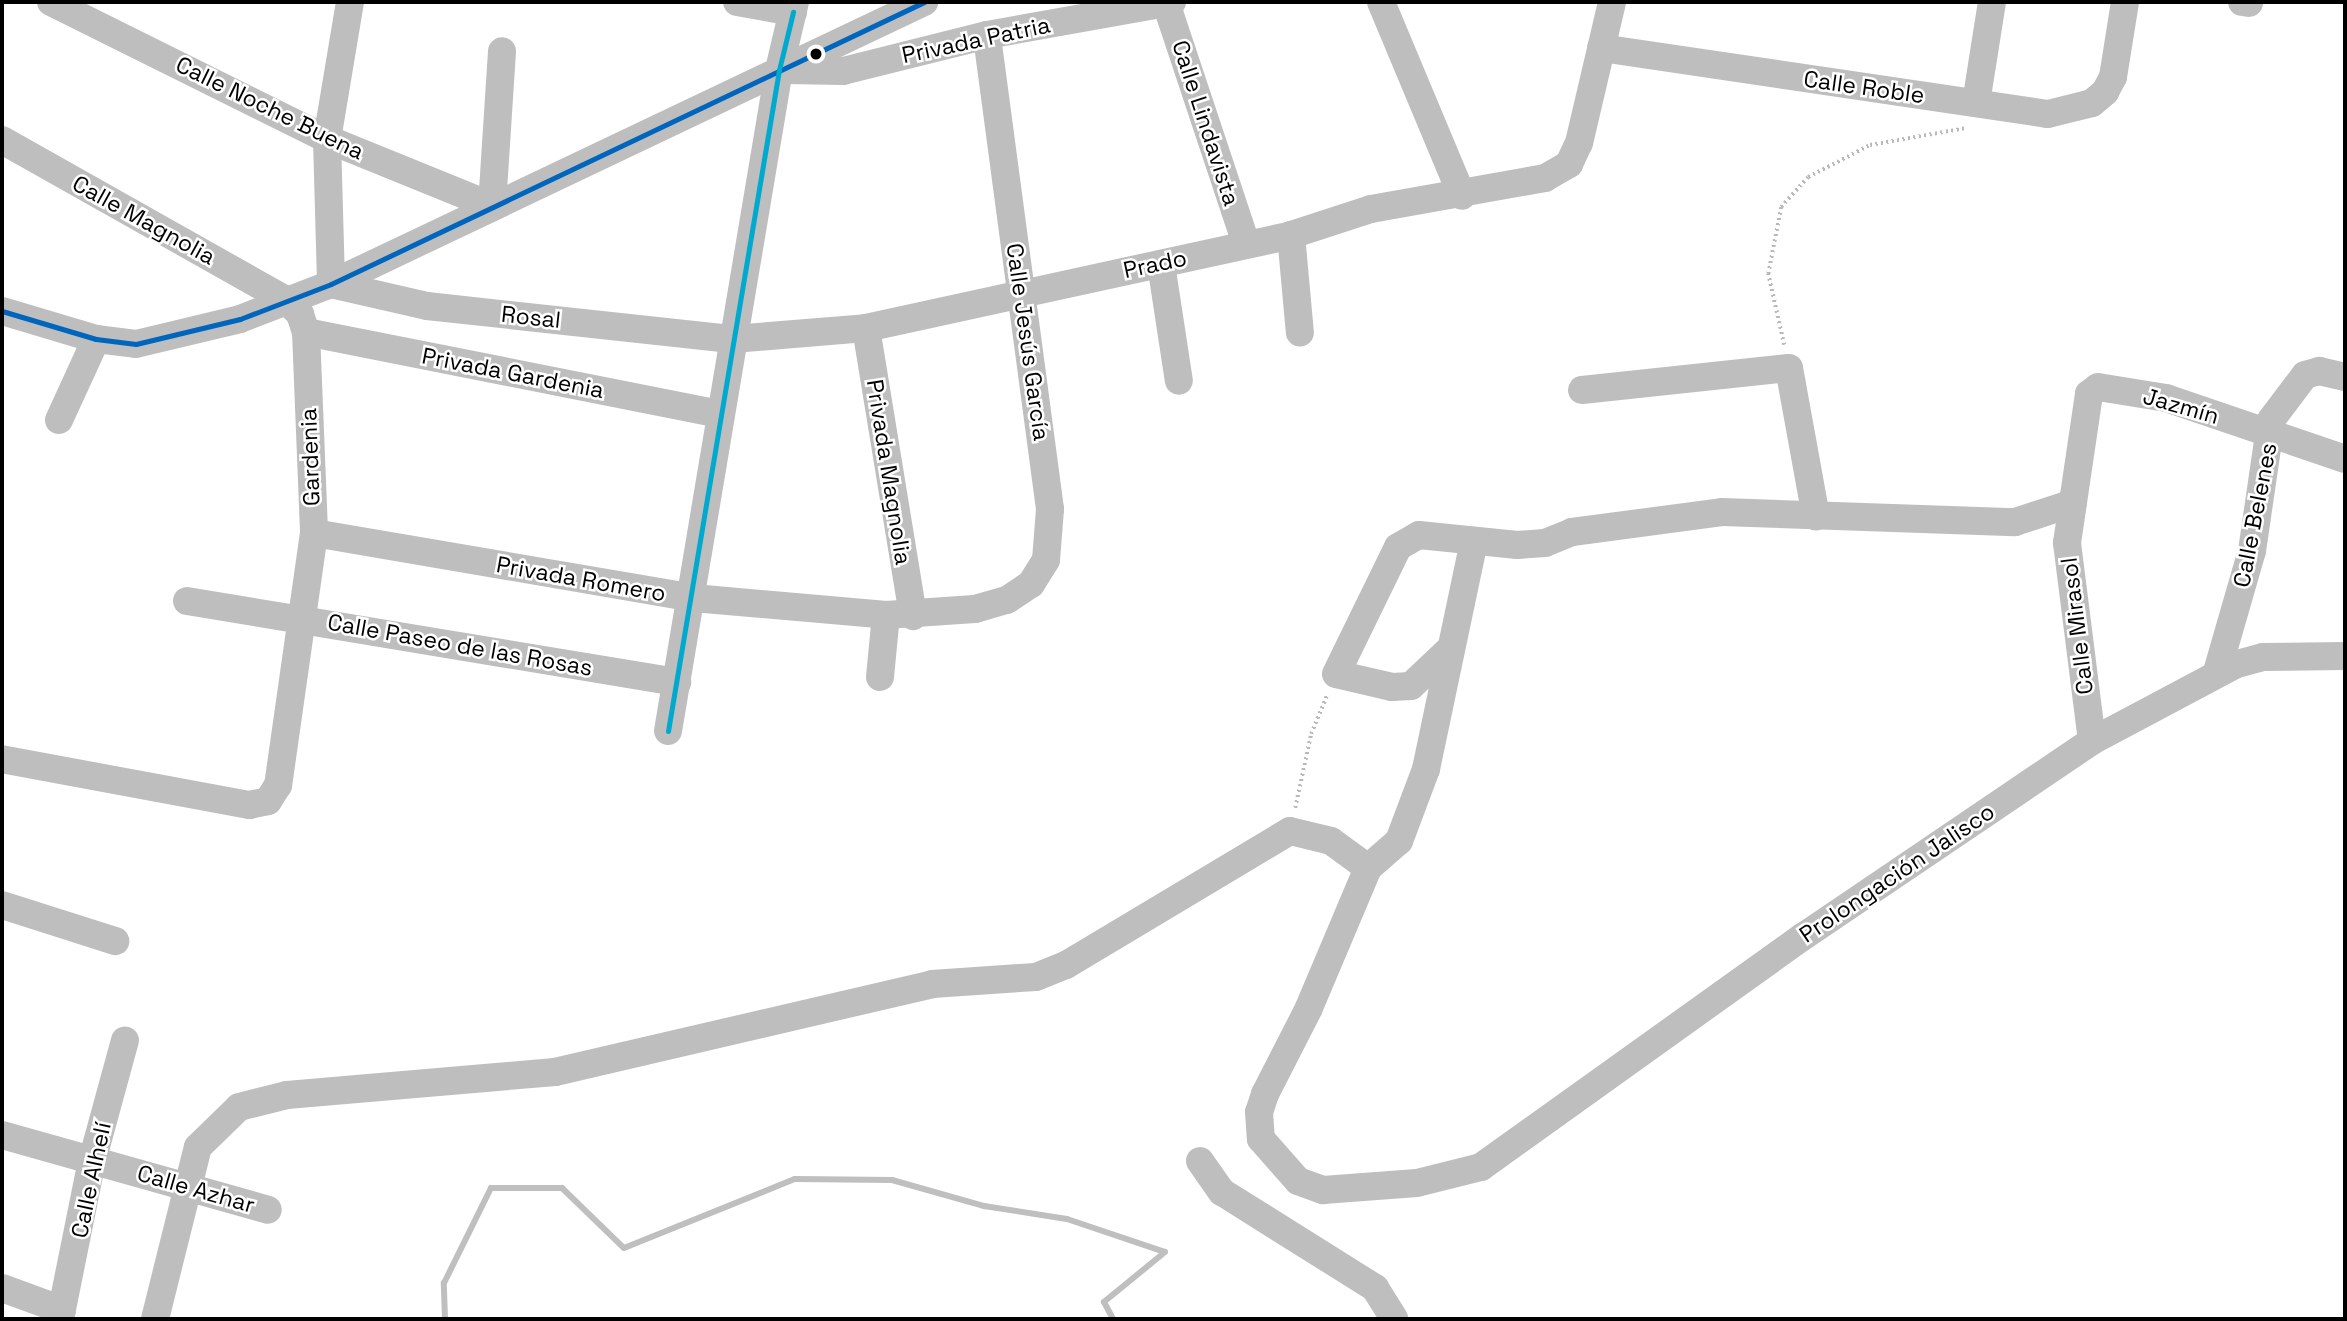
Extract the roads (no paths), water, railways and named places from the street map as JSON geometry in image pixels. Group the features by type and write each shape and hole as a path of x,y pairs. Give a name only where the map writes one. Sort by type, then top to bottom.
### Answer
{"street":[{"name":"Calle Noche Buena","path":"51,2 327,139 492,206"},
{"path":"331,284 327,139 350,2"},
{"path":"668,731 694,598 733,339 779,70 794,7 737,2"},
{"path":"2,311 96,339 136,344 180,336 331,284 924,2"},
{"name":"Privada Patria","path":"779,70 843,71 986,35 1169,2"},
{"name":"Calle Lindavista","path":"1169,2 1246,244"},
{"path":"1381,2 1462,196"},
{"path":"1601,48 1612,2"},
{"path":"1978,114 1992,2"},
{"name":"Calle Roble","path":"1601,48 1978,114 2048,114 2070,111 2092,103 2105,92 2113,77 2125,2"},
{"name":"Calle Jesús García","path":"975,609 1007,600 1031,584 1046,560 1051,536 986,35"},
{"name":"Prado","path":"733,339 866,328 1291,235 1371,209 1462,196 1545,178 1569,164 1579,143 1601,48"},
{"path":"492,206 502,51"},
{"name":"Calle Magnolia","path":"2,140 286,300"},
{"path":"1291,235 1300,333"},
{"path":"1161,264 1179,381"},
{"name":"Rosal","path":"331,284 427,306 733,339"},
{"name":"Gardenia","path":"286,300 300,314 306,332 314,533 304,619"},
{"name":"Privada Magnolia","path":"866,328 900,616 880,677"},
{"name":"Privada Gardenia","path":"306,332 721,414"},
{"path":"59,420 96,339"},
{"path":"1582,390 1789,368 1816,517"},
{"path":"2266,433 2280,404 2305,375 2319,371 2345,377"},
{"name":"Jazmín","path":"2094,389 2166,398 2266,433"},
{"name":"Calle Mirasol","path":"2092,741 2067,543 2080,478 2087,401 2094,389"},
{"name":"Calle Belenes","path":"2217,672 2252,551 2266,433 2345,459"},
{"path":"1448,651 1411,685 1392,687 1336,674 1398,547 1419,535 1474,542 1545,543 1572,532 1722,512 2015,522 2073,503"},
{"path":"2015,522 2067,543"},
{"name":"Privada Romero","path":"314,533 694,598 900,616 975,609"},
{"path":"155,1319 186,1183 198,1147 239,1107 263,1099 555,1072 932,984 1036,977 1066,965 1290,831 1331,842 1368,868 1399,841 1426,769 1447,684 1448,651 1474,542"},
{"path":"187,601 304,619"},
{"name":"Calle Paseo de las Rosas","path":"2,759 249,805 268,801 278,785 304,619 677,682"},
{"name":"Prolongación Jalisco","path":"1368,868 1309,1008 1265,1094 1259,1112 1261,1139 1291,1175 1310,1186 1353,1189 1418,1183 1481,1167 1804,936 2092,741 2217,672 2263,657 2345,656"},
{"path":"2,905 114,941"},
{"name":"Calle Alhelí","path":"61,1315 92,1161 125,1041"},
{"name":"Calle Azhar","path":"2,1135 92,1161 186,1183 268,1210"},
{"path":"1200,1161 1222,1192 1375,1288 1394,1319"},
{"path":"2,1288 61,1315"}],"waterway":[{"path":"445,1319 444,1283 491,1188 562,1188 624,1248 795,1179 892,1180 984,1206 1067,1219 1165,1252 1104,1302 1113,1319"}]}
